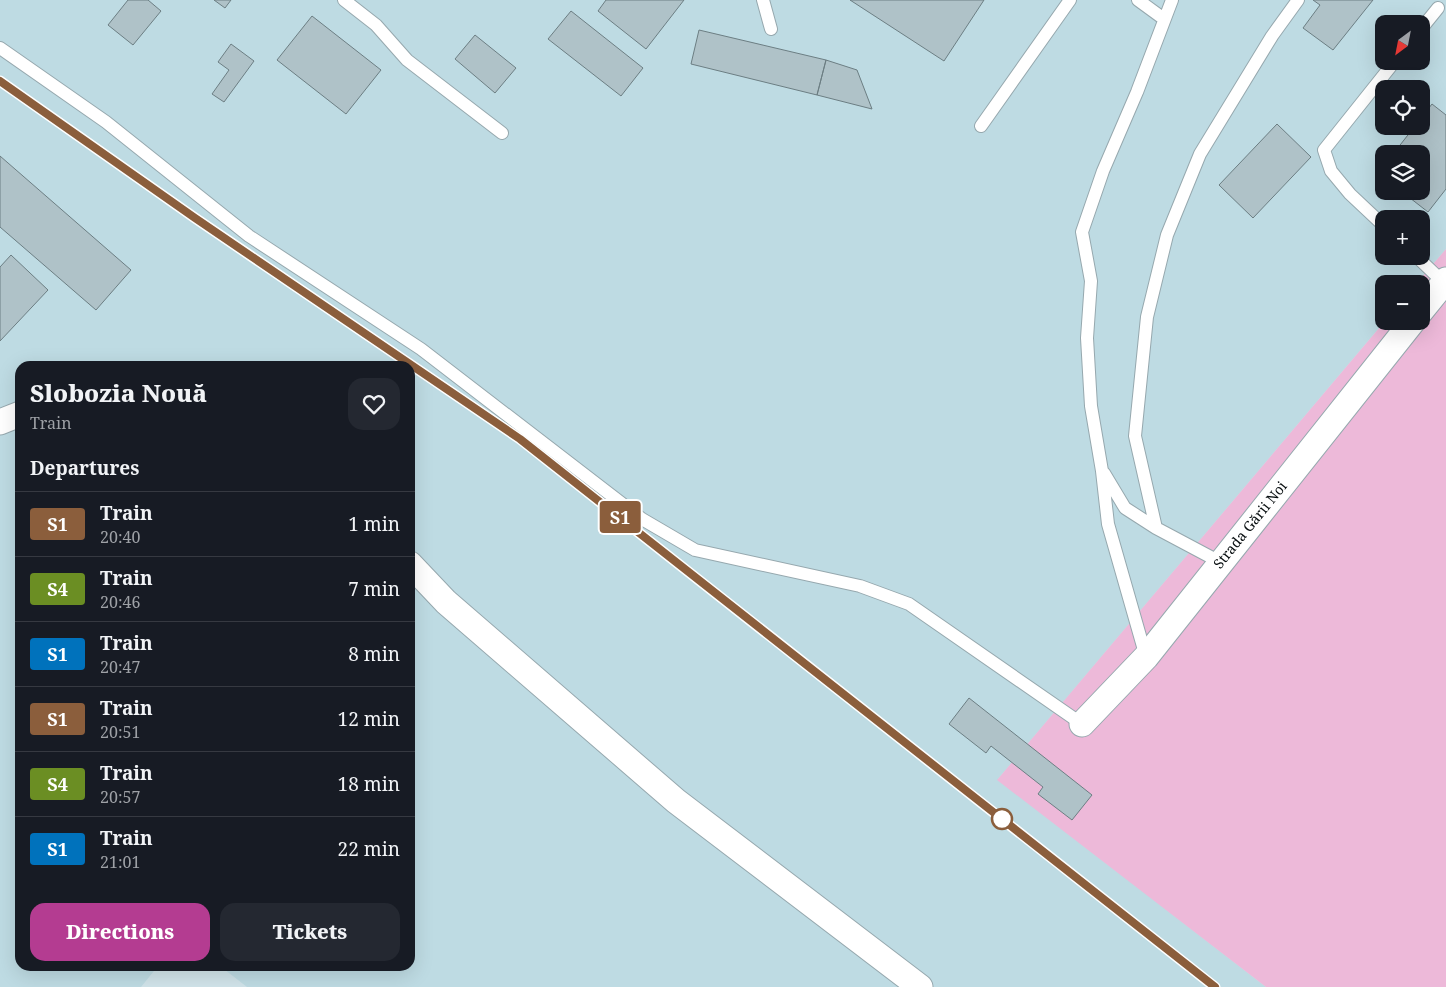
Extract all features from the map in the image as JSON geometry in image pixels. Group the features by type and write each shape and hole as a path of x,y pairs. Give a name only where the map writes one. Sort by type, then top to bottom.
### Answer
{"street":[{"path":"1430,300 1445,282"},
{"name":"Strada Gării Noi","path":"1082,724 1146,657 1406,330"},
{"path":"0,422 15,416"},
{"path":"415,569 446,602 676,801 920,987"}],"lane":[{"path":"344,0 376,25 408,60 502,132"},
{"path":"763,0 771,29"},
{"path":"981,126 1070,0"},
{"path":"1138,0 1164,19"},
{"path":"1146,657 1108,524 1102,471 1091,406 1086,338 1091,281 1082,232 1103,170 1137,92 1172,0"},
{"path":"1156,528 1135,436 1146,316 1167,235 1200,154 1272,36 1298,0"},
{"path":"1430,18 1438,8"},
{"path":"0,48 106,122 249,236 421,349 642,520 695,550 860,586 909,604 1082,724"},
{"path":"1375,218 1350,194 1331,171 1324,150 1388,70"},
{"path":"1426,265 1445,282"},
{"path":"1102,471 1125,508 1156,528 1220,562"}],"shaded area":[{"path":"0,0 1446,0 1446,249 1424,275 1375,275 1375,330 1377,330 998,779 1266,987 247,987 226,971 415,971 415,361 15,361 15,971 154,971 141,987 0,987"},
{"path":"1446,249 1446,987 1266,987 997,780 1377,330 1430,330 1430,275 1424,275"}],"building":[{"path":"128,0 148,0 161,11 133,45 108,25"},
{"path":"214,0 231,0 225,8"},
{"path":"606,0 684,0 646,49 598,11"},
{"path":"850,0 984,0 944,61"},
{"path":"1313,0 1373,0 1333,50 1303,28 1320,5"},
{"path":"571,11 643,68 621,96 548,39"},
{"path":"312,16 381,70 346,114 277,60"},
{"path":"699,30 826,60 817,95 691,64"},
{"path":"475,35 516,68 495,93 455,59"},
{"path":"231,44 254,61 224,102 212,94 229,70 218,62"},
{"path":"826,60 857,70 872,109 817,95"},
{"path":"1432,104 1446,115 1446,189 1430,210 1425,210 1413,200 1430,200 1430,145 1400,145 1408,135 1430,135 1430,107"},
{"path":"1277,124 1311,157 1253,218 1219,185"},
{"path":"0,156 131,270 96,310 0,227"},
{"path":"11,255 48,290 0,341 0,267"},
{"path":"969,698 1092,795 1072,820 1038,794 1043,787 991,746 986,753 949,724"}],"railway":[{"path":"0,81 195,218 405,361"},
{"path":"415,368 520,439 1215,987"}],"train":[{"name":"S1","path":"0,81 195,218 405,361"},
{"name":"S1","path":"415,368 520,439 1215,987"}]}
